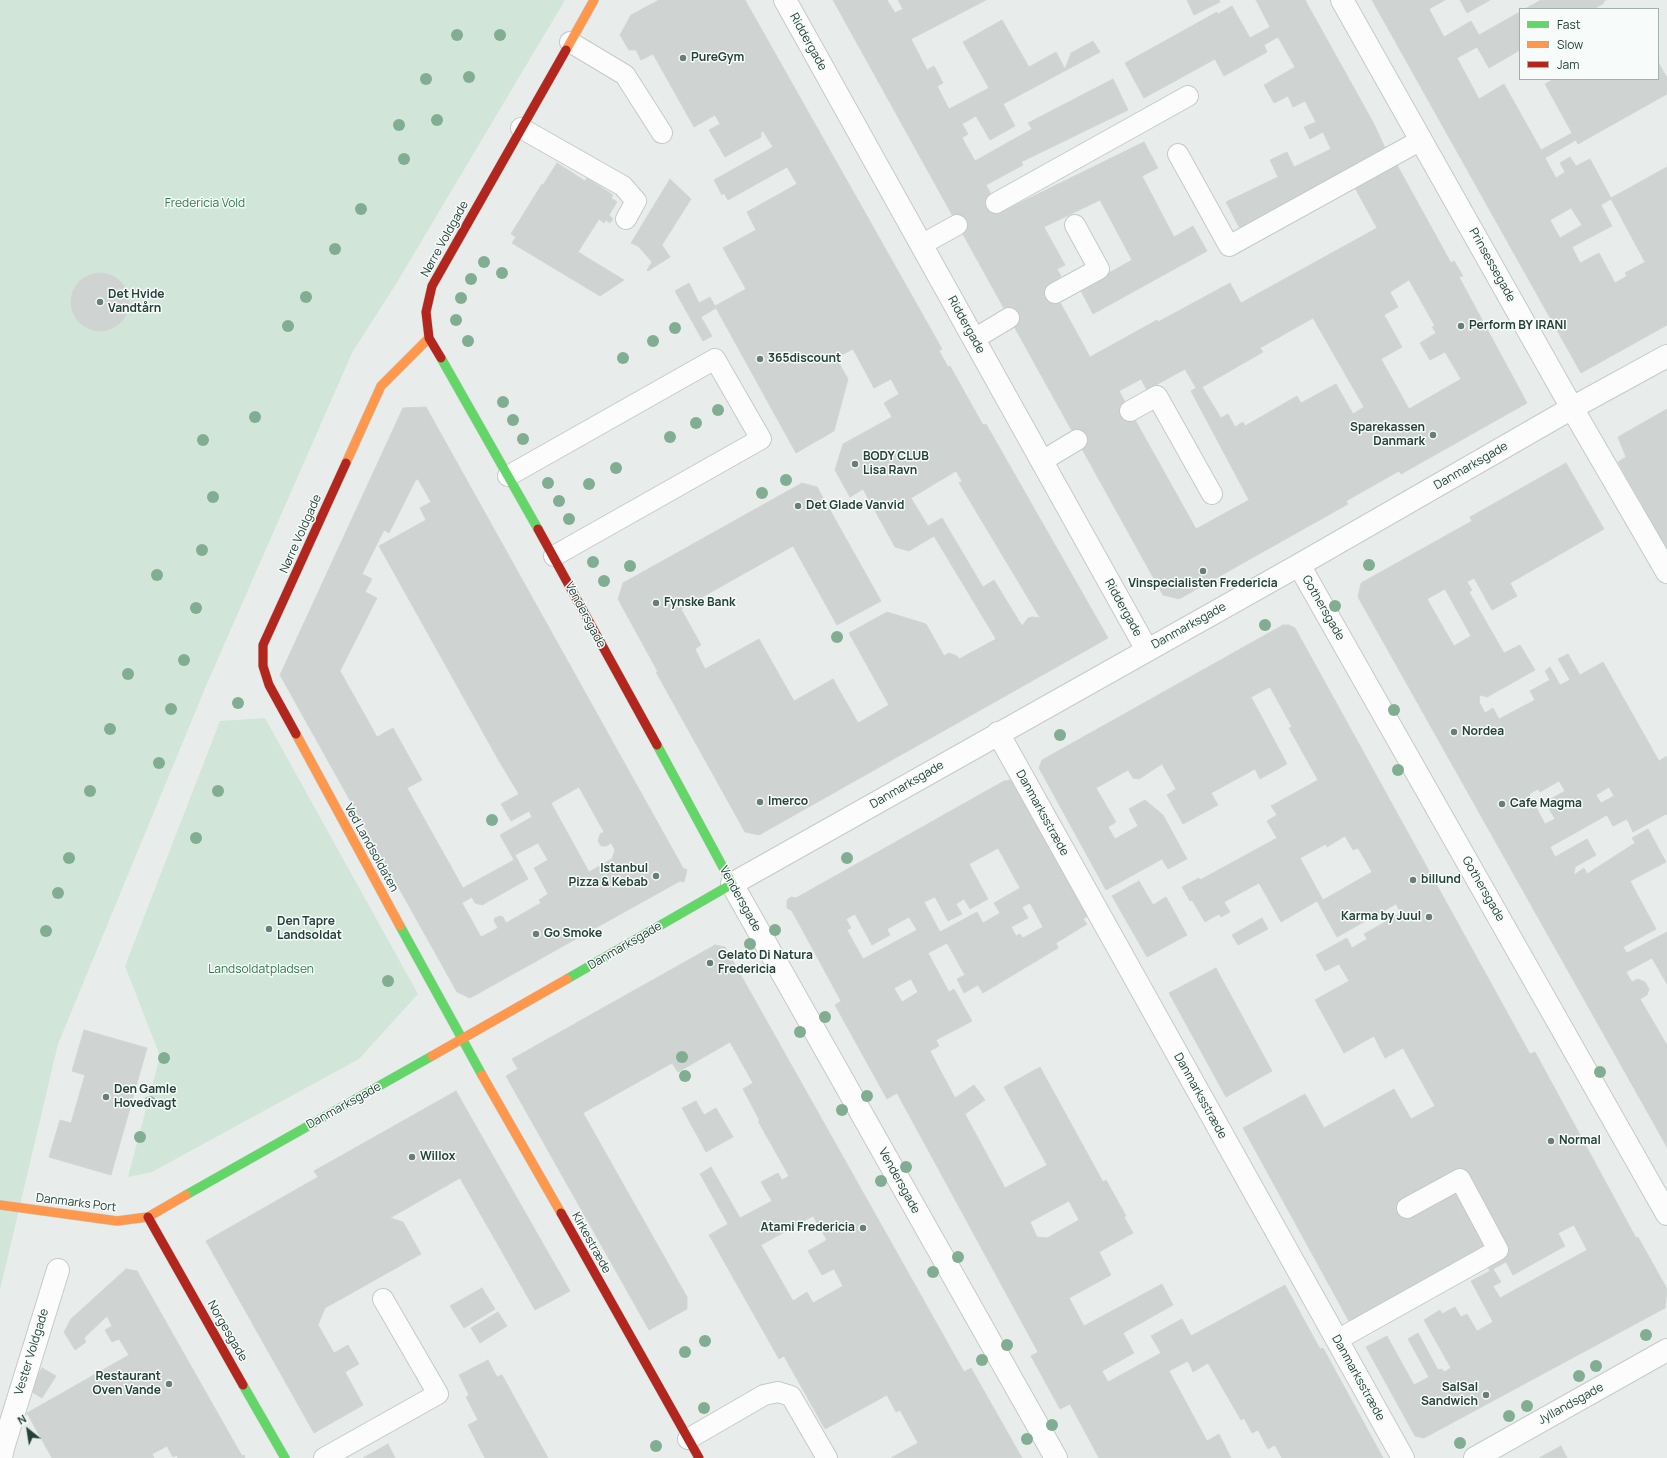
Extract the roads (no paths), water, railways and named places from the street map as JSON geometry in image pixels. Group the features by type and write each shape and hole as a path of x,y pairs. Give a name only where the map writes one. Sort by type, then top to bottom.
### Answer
{"street":[{"name":"Nørre Voldgade","path":"263,666 263,645 381,386 429,338 426,312 432,286 594,0"},
{"name":"Riddergade","path":"785,0 1147,650"},
{"name":"Prinsessegade","path":"1342,0 1572,408 1667,572"},
{"name":"Vendersgade","path":"429,338 554,556 732,884 1056,1458"},
{"name":"Danmarksgade","path":"148,1217 998,733 1299,565 1572,408 1667,356"},
{"name":"Gothersgade","path":"1299,565 1667,1214"},
{"name":"Ved Landsoldaten","path":"263,666 269,685 462,1039"},
{"name":"Danmarksstræde","path":"998,733 1401,1455"},
{"name":"Kirkestræde","path":"462,1039 699,1458"},
{"name":"Danmarks Port","path":"0,1205 116,1221 148,1217"},
{"name":"Norgesgade","path":"148,1217 285,1458"},
{"name":"Vester Voldgade","path":"1,1458 58,1270"},
{"name":"Jyllandsgade","path":"1475,1458 1667,1350"}],"lane":[{"path":"570,42 626,75 662,134"},
{"path":"996,203 1188,96"},
{"path":"521,128 623,186 636,201 626,219"},
{"path":"1178,154 1229,246 1421,140"},
{"path":"921,245 957,225"},
{"path":"1055,293 1099,269 1075,225"},
{"path":"974,339 1010,318"},
{"path":"508,476 715,359 734,392 761,439 554,556"},
{"path":"1130,411 1157,396 1212,494"},
{"path":"1042,461 1077,440"},
{"path":"1337,1340 1498,1250 1460,1179 1407,1208"},
{"path":"324,1458 438,1394 383,1298"},
{"path":"688,1439 764,1395 778,1392 791,1396 827,1458"}],"place":[{"name":"PureGym","path":"683,58"},
{"name":"Det Hvide Vandtårn","path":"100,302"},
{"name":"Perform BY IRANI","path":"1461,326"},
{"name":"365discount","path":"760,359"},
{"name":"Sparekassen Danmark","path":"1433,435"},
{"name":"BODY CLUB Lisa Ravn","path":"855,464"},
{"name":"Det Glade Vanvid","path":"798,506"},
{"name":"Vinspecialisten Fredericia","path":"1203,571"},
{"name":"Fynske Bank","path":"656,603"},
{"name":"Nordea","path":"1454,732"},
{"name":"Imerco","path":"760,802"},
{"name":"Cafe Magma","path":"1502,804"},
{"name":"Istanbul Pizza & Kebab","path":"656,876"},
{"name":"billund","path":"1413,880"},
{"name":"Karma by Juul","path":"1429,917"},
{"name":"Den Tapre Landsoldat","path":"269,929"},
{"name":"Go Smoke","path":"536,934"},
{"name":"Gelato Di Natura Fredericia","path":"710,963"},
{"name":"Den Gamle Hovedvagt","path":"106,1097"},
{"name":"Normal","path":"1551,1141"},
{"name":"Willox","path":"412,1157"},
{"name":"Atami Fredericia","path":"863,1228"},
{"name":"Restaurant Oven Vande","path":"169,1384"},
{"name":"SalSal Sandwich","path":"1486,1395"}],"park label":[{"name":"Fredericia Vold","path":"205,204"},
{"name":"Landsoldatpladsen","path":"261,970"}]}
